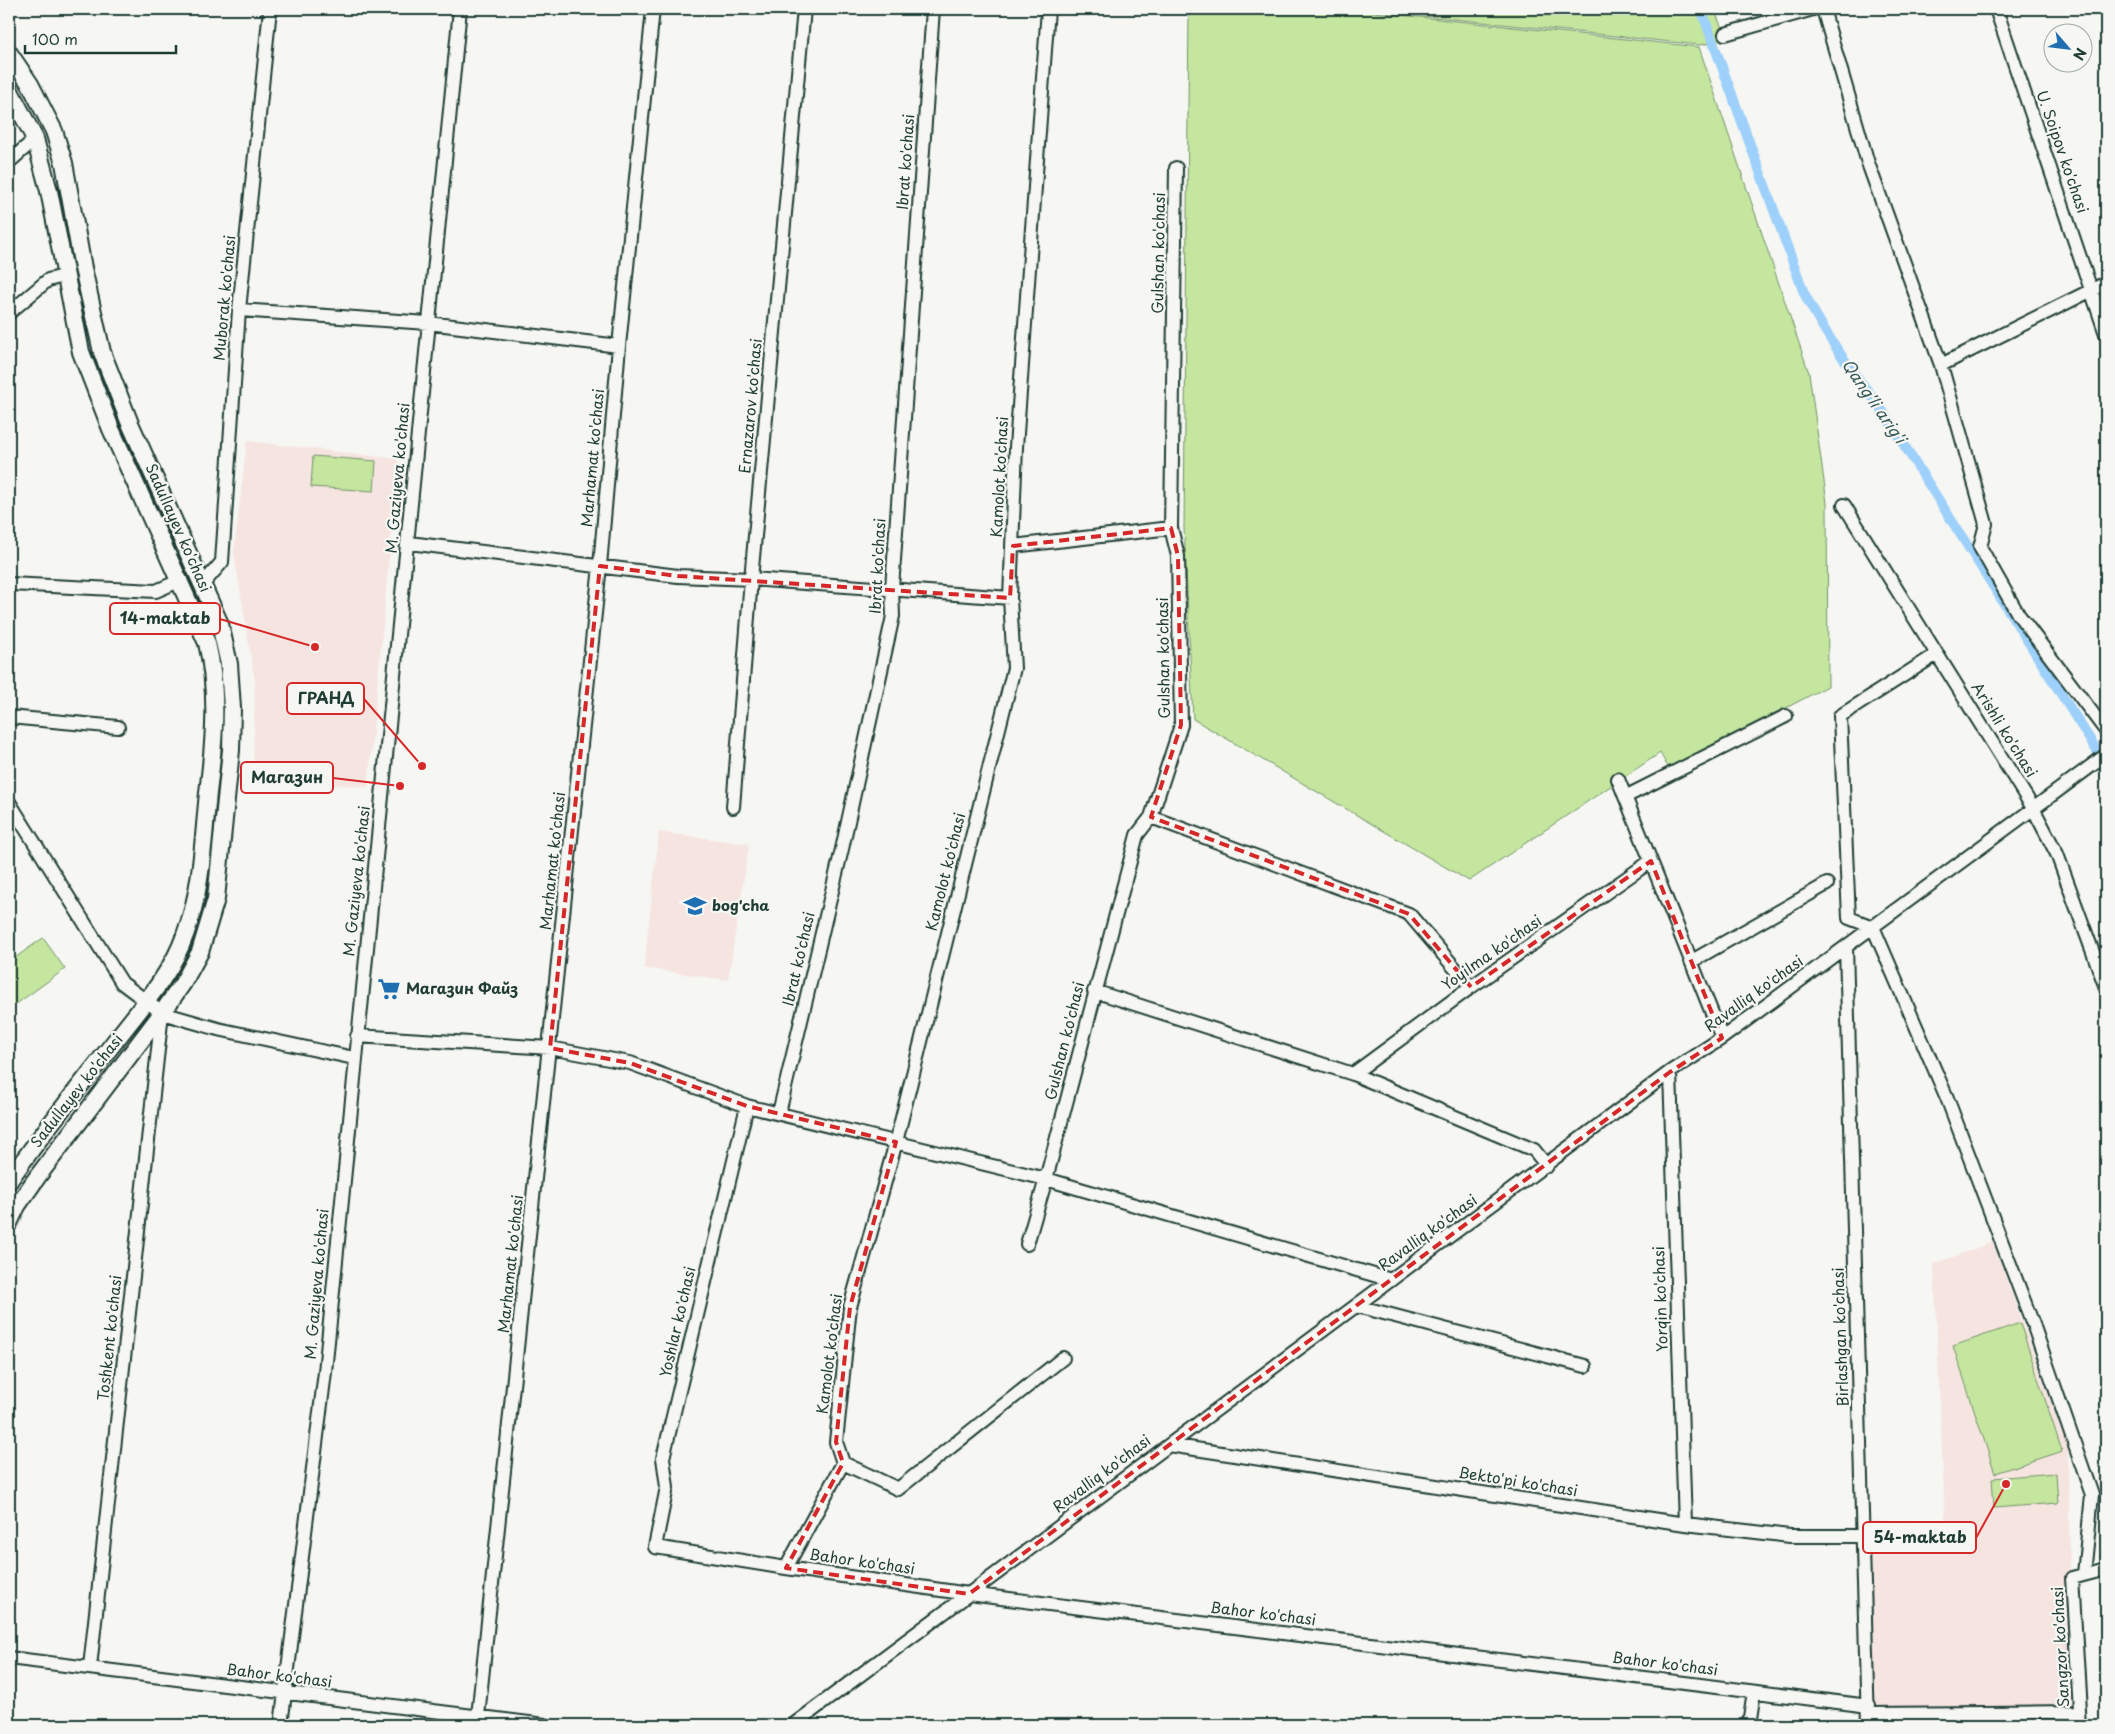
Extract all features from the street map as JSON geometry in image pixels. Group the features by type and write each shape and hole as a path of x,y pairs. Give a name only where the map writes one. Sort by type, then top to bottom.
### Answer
{"main road":[{"name":"Sadullayev ko'chasi","path":"9,52 43,107 54,131 64,163 83,268 102,352 114,387 203,584 226,644 232,686 231,750 219,882 213,917 200,952 183,983 162,1013 38,1176 17,1206 9,1223"},
{"name":"Sadullayev ko'chasi","path":"9,89 35,139 49,191 64,276 81,352 96,392 181,580 207,643 212,664 215,708 213,752 200,867 191,920 177,955 146,1002 9,1181"}],"street":[{"name":"Muborak ko'chasi","path":"203,584 222,562 239,310 270,9"},
{"name":"M. Gaziyeva ko'chasi","path":"281,1725 324,1372 460,9"},
{"name":"Marhamat ko'chasi","path":"478,1716 600,566 619,346 653,9"},
{"name":"Ernazarov ko'chasi","path":"732,807 751,579 804,9"},
{"name":"Ibrat ko'chasi","path":"779,1113 842,849 893,616 892,588 933,9"},
{"name":"Kamolot ko'chasi","path":"843,1463 836,1442 850,1307 896,1142 1014,668 1010,598 1016,447 1048,9"},
{"path":"1725,34 1813,9"},
{"path":"1823,9 1868,163 1941,365 1986,524 1980,547 2018,614 2106,731"},
{"name":"U. Soipov ko'chasi","path":"1996,9 2106,334"},
{"path":"9,162 35,139"},
{"name":"Gulshan ko'chasi","path":"1027,1244 1046,1179 1094,991 1137,834 1151,817 1181,725 1178,556 1171,528 1176,168"},
{"path":"9,313 48,280 64,276"},
{"path":"1941,365 2106,283"},
{"path":"239,310 428,323 619,346"},
{"name":"Arishli ko'chasi","path":"1844,505 2034,808 2057,854 2106,988"},
{"path":"1013,546 1171,528"},
{"path":"408,543 678,576 892,588 1010,598"},
{"path":"9,584 156,591 181,580"},
{"path":"1937,654 1840,716 1849,918 1873,927 1947,1098 2034,1327 2092,1495 2084,1574 2106,1569"},
{"path":"1626,797 1786,716"},
{"path":"9,717 118,727"},
{"name":"Ravalliq ko'chasi","path":"793,1725 1391,1280 1548,1166 1670,1072 1722,1038 2106,755"},
{"path":"1618,779 1722,1038"},
{"path":"9,802 122,983 146,1002 162,1013 218,1029 354,1058"},
{"path":"1151,817 1409,914 1471,987"},
{"name":"Yoyilma ko'chasi","path":"1353,1074 1471,987 1651,860"},
{"path":"1692,961 1827,884"},
{"name":"Birlashgan ko'chasi","path":"1846,947 1868,1715"},
{"path":"1094,991 1353,1074 1534,1150 1548,1166"},
{"name":"Toshkent ko'chasi","path":"90,1667 162,1013"},
{"path":"357,1036 550,1048 630,1063 746,1106 1046,1179 1391,1280"},
{"name":"Yorqin ko'chasi","path":"1670,1072 1686,1524"},
{"name":"Yoshlar ko'chasi","path":"655,1547 667,1487 663,1458 746,1106"},
{"path":"1357,1306 1585,1366"},
{"path":"786,1568 843,1463 898,1489 1063,1358"},
{"name":"Bekto'pi ko'chasi","path":"1170,1445 1686,1524 1790,1536 1863,1536"},
{"name":"Bahor ko'chasi","path":"655,1547 969,1594 1754,1692 1868,1715 2080,1712"},
{"name":"Sangzor ko'chasi","path":"2082,1725 2072,1578 2084,1574"},
{"name":"Bahor ko'chasi","path":"9,1658 90,1667 284,1694 545,1725"},
{"path":"1749,1725 1754,1692"}],"highlighted area":[{"path":"1171,528 1178,556 1181,725 1151,817 1409,914 1471,987 1651,861 1722,1038 1670,1072 969,1594 786,1568 843,1463 836,1442 850,1307 896,1142 747,1106 630,1063 550,1048 600,566 678,576 1010,598 1013,546"}],"shaded area":[{"path":"247,441 398,459 368,787 253,778 255,681 234,552"},
{"name":"bog'cha","path":"659,832 749,844 728,980 644,968"},
{"path":"1993,1242 2068,1448 2072,1707 1875,1708 1869,1521 1945,1520 1934,1264"}],"green space":[{"path":"1189,9 1345,9 1699,47 1809,373 1827,503 1828,686 1669,769 1660,753 1469,881 1193,719 1184,528"},
{"path":"1359,9 1714,9 1727,40 1700,45"},
{"path":"313,456 376,461 374,491 311,487"},
{"path":"43,938 65,969 12,1007 9,1003 9,962"},
{"path":"2020,1323 2062,1451 1995,1473 1953,1346"},
{"path":"2056,1473 2058,1503 1994,1508 1992,1478"}],"waterway":[{"name":"Qang'li arig'i","path":"1701,9 1804,293 1812,308 1839,352 1880,407 2106,765"}],"place":[{"name":"14-maktab","path":"315,647"},
{"name":"ГРАНД","path":"422,766"},
{"name":"Магазин","path":"400,786"},
{"name":"bog'cha","path":"695,906"},
{"name":"Магазин Файз","path":"389,989"},
{"name":"54-maktab","path":"2006,1484"}]}
